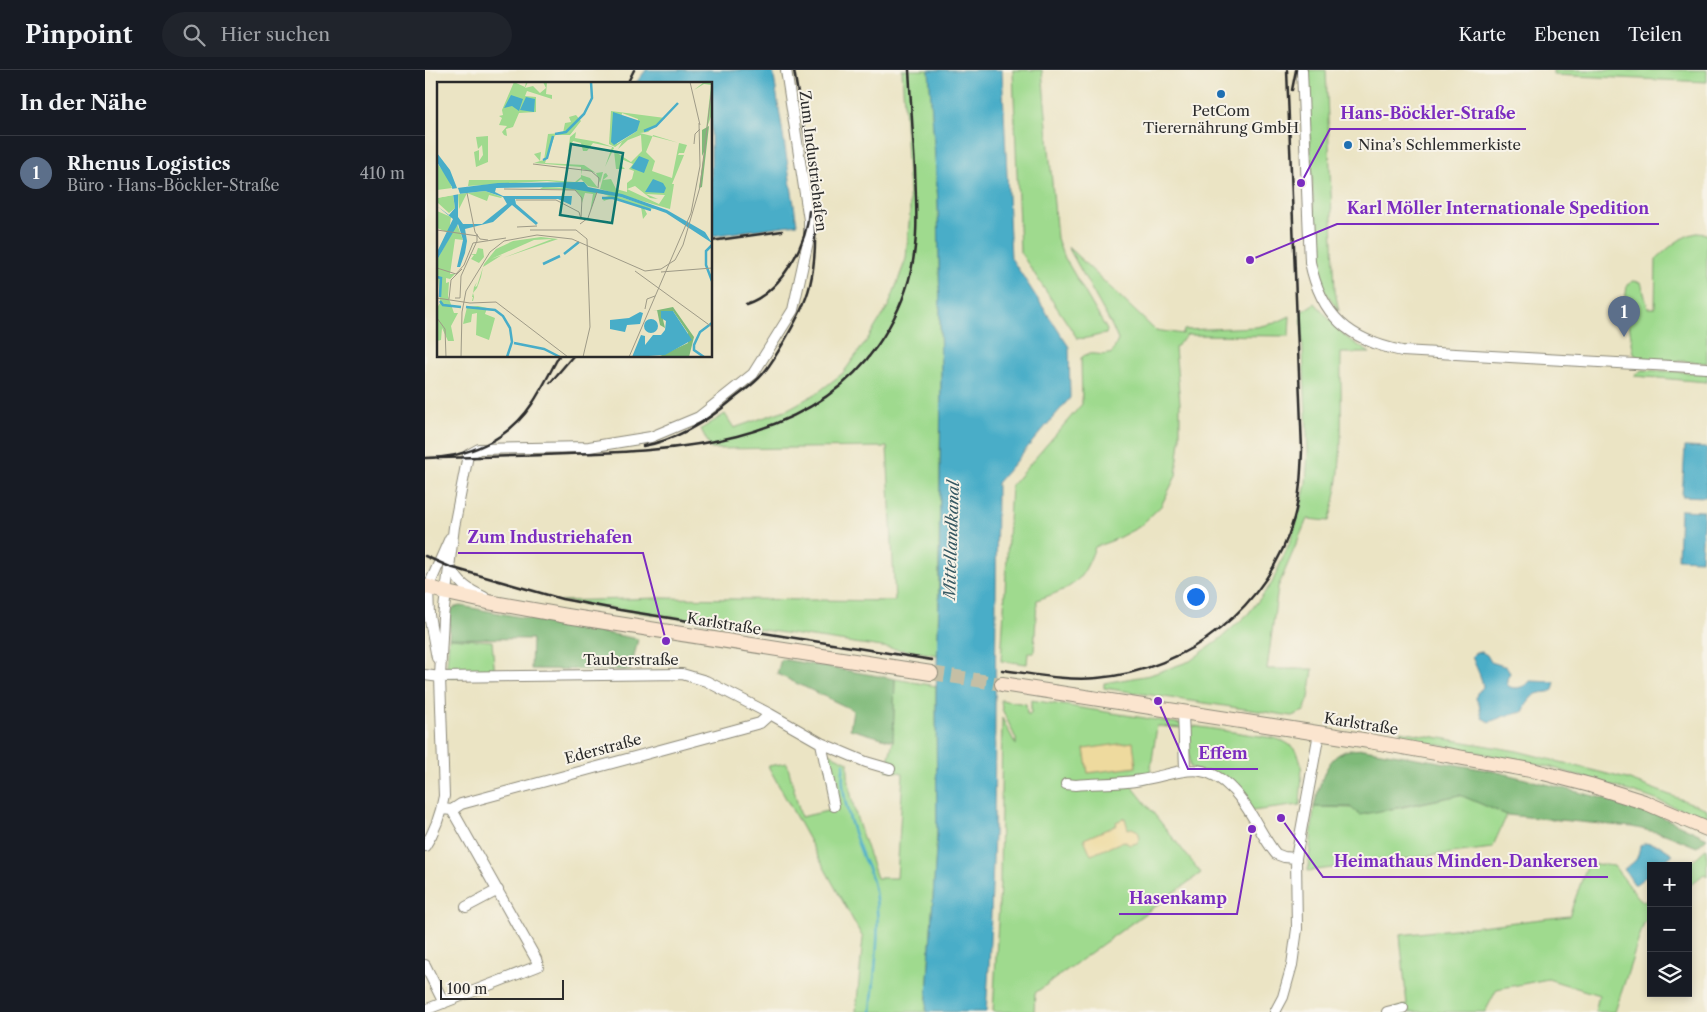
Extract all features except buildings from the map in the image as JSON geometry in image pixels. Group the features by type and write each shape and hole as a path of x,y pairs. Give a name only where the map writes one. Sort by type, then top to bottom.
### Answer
{"street":[{"name":"Zum Industriehafen","path":"440,676 443,617 454,527 468,455 479,449 589,447 651,437 699,417 753,374 793,310 809,237 809,220 786,70"},
{"path":"1302,70 1310,262 1318,291 1324,302 1340,322 1352,333 1374,344 1402,351 1707,368"},
{"name":"Zum Industriehafen","path":"427,587 454,527"},
{"path":"450,567 459,582 475,593 506,605"},
{"path":"425,1010 538,966 498,890 447,810 444,796 440,676 429,615 427,587"},
{"name":"Karlstraße","path":"427,587 506,605 931,673"},
{"name":"Tauberstraße","path":"425,675 682,674 705,681 770,714 821,744 866,762 890,769"},
{"name":"Karlstraße","path":"1002,684 1319,733 1536,770 1644,802 1707,829"},
{"path":"1183,712 1185,770"},
{"name":"Ederstraße","path":"447,810 461,804 760,723 770,714"},
{"path":"1275,1012 1283,996 1292,965 1297,929 1297,858 1319,733"},
{"path":"821,744 834,806"},
{"path":"1066,784 1076,785 1140,780 1185,770 1210,773 1234,790 1276,854 1297,858"},
{"path":"425,846 436,825 447,810"},
{"path":"466,907 498,890"},
{"path":"425,965 444,1003"},
{"path":"1387,1012 1403,1008"}],"green space":[{"path":"902,70 929,70 938,202 941,374 938,655 560,601 660,598 895,601 887,447 711,449 701,429 725,414 734,428 788,409 817,393 843,373 889,305 906,259 910,211"},
{"path":"1013,70 1042,70 1057,238 1062,253 1107,330 1106,334 1077,338 1020,252"},
{"path":"1306,70 1326,70 1335,291 1339,311 1325,291 1317,270"},
{"path":"1553,70 1707,70 1707,82 1553,75"},
{"path":"1697,233 1707,234 1707,363 1640,358 1634,354 1625,301 1627,286 1633,281 1641,282 1648,308 1655,308 1656,259 1680,240"},
{"path":"1068,247 1155,330 1183,334 1184,330 1256,327 1275,323 1290,316 1289,336 1187,335 1175,348 1180,403 1180,440 1176,476 1161,506 1139,527 1095,547 1085,569 1074,583 1059,592 1037,600 1034,653 1028,653 1027,664 1001,661 1011,486 1082,404 1081,358 1088,354 1104,355 1112,353 1118,340"},
{"path":"1315,303 1346,337 1370,353 1341,353 1340,459 1338,480 1329,521 1307,519 1278,587 1267,669 1313,669 1309,698 1304,711 1292,716 1104,688 1104,683 1150,675 1190,661 1221,638 1248,614 1272,583 1291,539 1306,483 1308,452 1301,312"},
{"path":"1643,370 1707,373 1707,382 1634,376"},
{"path":"461,606 638,639 631,670 531,669 532,639 449,638 450,612 454,607"},
{"path":"449,638 492,641 495,676 446,677"},
{"path":"781,659 895,679 893,741 850,729 853,710 777,674"},
{"path":"895,679 936,686 937,833 926,1012 856,1012 863,938 768,766 787,763 801,817 836,809 824,751 848,762 848,776 853,805 877,878 897,878 903,773 886,770 893,741"},
{"path":"1001,700 1026,704 1027,714 1031,714 1031,700 1182,724 1182,728 1157,726 1149,781 1131,785 1201,873 1035,993 1034,1012 993,1012 1000,884 1002,718 1016,745 1016,739 1002,709"},
{"path":"1187,725 1273,738 1285,742 1293,748 1301,764 1300,805 1252,811 1237,790 1190,767"},
{"path":"1400,731 1517,751 1627,779 1707,809 1707,819 1645,796 1550,767 1404,738"},
{"path":"1363,749 1493,771 1606,799 1656,814 1707,838 1697,847 1665,834 1632,827 1507,815 1460,795 1360,815 1350,807 1314,807 1320,784 1331,761 1345,751"},
{"path":"1460,795 1507,815 1492,848 1308,871 1314,807 1394,809"},
{"path":"1707,848 1707,876 1704,874 1692,884 1692,862"},
{"path":"1588,863 1614,866 1638,897 1644,902 1647,900 1647,921 1644,923 1615,1012 1595,1012 1599,995 1548,979 1497,989 1485,1012 1385,1012 1407,1005 1400,935 1569,916"}],"sand":[{"path":"1133,742 1136,767 1088,773 1084,749"},
{"path":"1125,818 1128,829 1132,828 1138,831 1140,838 1137,843 1130,845 1124,841 1091,855 1084,839 1117,825 1116,822"}],"water":[{"path":"646,70 773,70 797,224 713,236 713,82 637,82"},
{"name":"Mittellandkanal","path":"929,70 1002,70 1011,258 1069,347 1070,398 997,483 994,834 986,1012 926,1012 937,833 936,696 939,601 941,374 938,202"},
{"path":"1685,447 1707,448 1706,497 1682,496"},
{"path":"1680,510 1704,511 1701,560 1678,559"},
{"path":"1482,652 1487,655 1491,662 1507,667 1510,673 1507,685 1510,687 1519,688 1530,681 1555,682 1553,690 1534,696 1529,700 1523,712 1489,722 1482,718 1476,699 1477,693 1483,687 1472,656 1475,653"},
{"path":"1645,843 1659,845 1673,854 1664,862 1647,862 1647,876 1634,884 1624,869 1636,860 1640,846"}],"waterway":[{"path":"844,764 843,786 847,810 872,879 876,897 878,930 871,1012"}],"tunnel":[{"path":"931,673 1002,684"}],"railway":[{"path":"628,82 634,70"},
{"path":"643,446 668,439 692,428 715,414 754,383 773,360 805,300 814,261 814,206 794,70"},
{"path":"438,458 609,453 695,445 737,436 777,423 815,404 848,379 877,346 893,319 902,301 914,258 916,233 915,169 909,70"},
{"path":"1002,670 1050,677 1085,679 1130,673 1162,662 1193,648 1220,628 1245,605 1266,579 1282,550 1296,510 1302,450 1287,70"},
{"path":"1292,90 1296,70"},
{"path":"746,304 770,290 789,266 803,238 809,211"},
{"path":"713,241 782,231"},
{"path":"425,458 456,455 471,450 499,437 511,428 532,404 558,358"},
{"path":"550,383 571,358"},
{"path":"425,556 450,567 562,599 932,660"}],"place":[{"name":"PetCom Tierernährung GmbH","path":"1221,94"},
{"name":"Nina’s Schlemmerkiste","path":"1348,145"},
{"name":"Hans-Böckler-Straße","path":"1301,183"},
{"name":"Karl Möller Internationale Spedition","path":"1250,260"},
{"name":"Rhenus Logistics","path":"1624,337"},
{"name":"Zum Industriehafen","path":"666,641"},
{"name":"Effem","path":"1158,701"},
{"name":"Heimathaus Minden-Dankersen","path":"1281,818"},
{"name":"Hasenkamp","path":"1252,829"}]}
